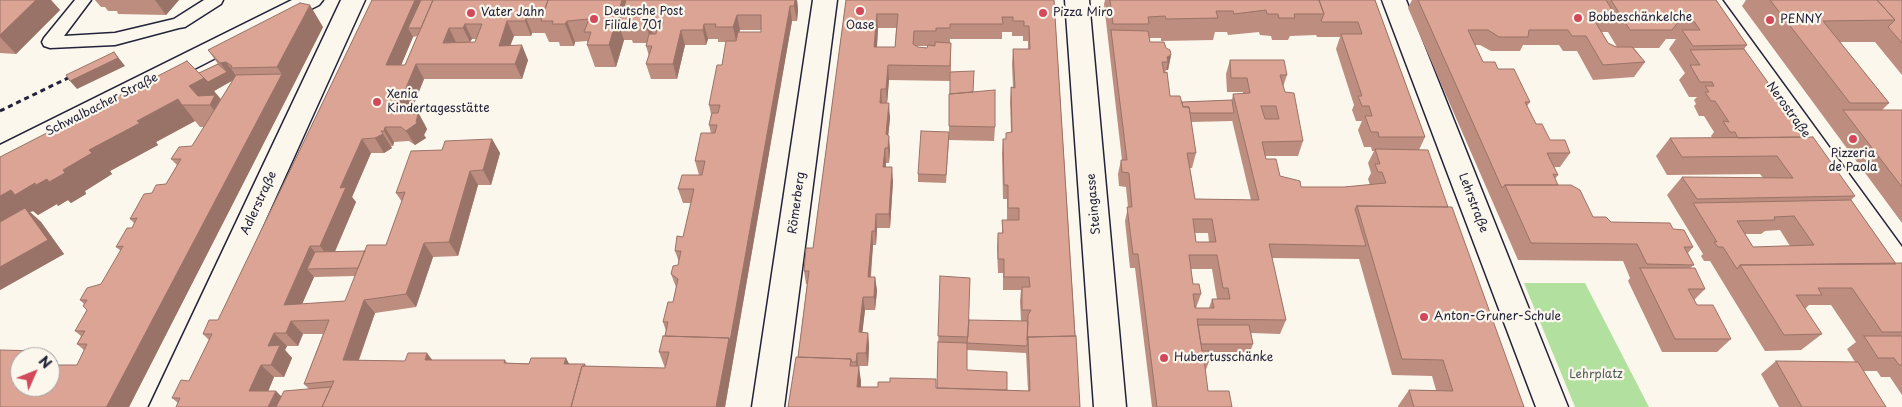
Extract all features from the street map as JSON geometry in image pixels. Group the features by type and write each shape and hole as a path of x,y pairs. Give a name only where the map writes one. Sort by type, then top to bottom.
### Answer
{"street":[{"name":"Schwalbacher Straße","path":"0,157 311,0"},
{"name":"Adlerstraße","path":"165,407 352,0"},
{"name":"Römerberg","path":"768,407 825,0"},
{"name":"Steingasse","path":"1077,0 1110,407"},
{"name":"Lehrstraße","path":"1394,0 1552,407"},
{"name":"Nerostraße","path":"1710,0 1902,269"}],"lane":[{"path":"84,0 50,42 115,39 179,23 215,0"}],"path":[{"path":"0,111 71,76"}],"green space":[{"name":"Lehrplatz","path":"1524,283 1585,283 1649,407 1575,407"}],"building":[{"path":"0,0 36,0 0,35"},
{"path":"372,0 415,0 386,65 405,65 433,0 548,0 542,18 526,18 525,21 507,21 499,46 522,45 515,64 416,64 397,109 416,108 413,114 418,114 417,123 406,131 401,127 385,127 384,131 381,131 383,134 375,138 362,139 340,188 346,187 320,246 310,246 284,305 345,301 367,245 386,245 405,192 396,193 411,151 442,150 445,141 492,139 483,170 470,171 449,242 424,243 406,294 364,300 343,360 405,361 408,353 427,353 425,360 505,360 504,363 529,364 531,358 566,358 564,364 585,364 582,366 571,407 322,407 334,381 304,384 329,320 291,321 286,333 274,333 268,346 280,345 271,365 261,365 249,391 276,391 268,407 176,407 180,398 172,398 181,380 189,381 212,334 203,334 209,320 218,320","holes":["465,24 482,24 475,42 443,43 449,28 463,28"]},
{"path":"421,0 433,0 421,28 408,28"},
{"path":"548,0 622,0 609,45 587,45 591,32 584,32 589,19 567,21 565,24 552,24 553,21 541,21"},
{"path":"626,0 795,0 794,6 790,6 730,341 729,338 665,336 668,322 663,322 668,302 673,302 678,279 671,274 673,266 678,265 681,251 675,251 677,236 683,237 694,189 678,189 682,175 702,175 705,161 695,161 701,133 715,133 717,125 709,125 712,113 718,113 720,105 709,105 717,65 722,65 726,41 736,41 738,32 761,32 761,15 737,15 733,27 715,27 716,24 704,24 703,30 681,30 673,64 646,64 652,46 646,46 649,34 656,34 657,28 662,26 663,22 649,22 647,29 628,29 629,25 619,25"},
{"path":"846,0 1054,0 1075,336 1028,337 1027,340 1028,315 1031,310 1022,310 1022,287 1030,287 1029,277 1004,277 1004,259 998,259 998,233 1003,233 1002,220 1019,220 1019,208 1008,208 1008,185 1004,185 1003,139 1006,139 1006,133 1012,132 1011,87 1015,88 1013,49 1030,49 1029,26 1024,26 1024,21 1013,21 1013,17 1002,17 1003,24 950,24 950,28 936,28 936,31 914,31 913,44 918,47 927,48 928,45 935,46 935,42 951,43 950,66 888,65 886,89 881,89 880,103 889,103 886,134 889,136 888,148 885,148 883,167 892,167 889,214 876,214 875,231 872,231 868,277 875,277 874,297 863,297 859,332 868,333 866,353 857,353 856,362 852,362 851,359 798,357 809,271 804,271 806,248 813,248","holes":["877,14 898,14 895,47 874,47"]},
{"path":"1110,0 1319,0 1324,14 1294,14 1295,18 1279,18 1278,14 1267,14 1266,10 1234,14 1233,11 1216,11 1218,18 1166,19 1165,16 1148,17 1149,24 1113,24"},
{"path":"1319,0 1375,0 1425,137 1379,137 1378,132 1371,132 1365,116 1372,116 1369,106 1362,106 1358,96 1362,96 1341,34 1362,34 1358,22 1322,22 1324,14"},
{"path":"1418,0 1606,0 1617,18 1593,18 1608,43 1616,47 1632,47 1645,62 1603,65 1586,36 1572,36 1568,30 1529,30 1528,37 1499,37 1488,30 1468,30 1483,62 1495,62 1498,69 1514,69 1530,102 1525,102 1536,124 1542,124 1550,140 1565,140 1570,153 1547,153 1558,175 1553,174 1558,185 1505,185 1502,188"},
{"path":"1611,0 1716,0 1747,45 1693,46 1682,30 1700,30 1693,20 1679,21 1672,30 1630,30"},
{"path":"1770,0 1877,0 1895,20 1823,21 1889,103 1850,103"},
{"path":"1877,0 1902,0 1902,43 1888,27 1895,20"},
{"path":"300,3 310,5 277,67 231,68 232,66 226,62 220,63 208,50"},
{"path":"1111,30 1148,31 1150,42 1164,42 1166,48 1170,50 1171,55 1167,57 1168,62 1162,62 1164,73 1167,72 1170,96 1180,96 1183,107 1189,107 1196,153 1187,153 1195,199 1259,200 1233,94 1250,93 1247,78 1231,78 1230,60 1284,60 1287,75 1280,75 1285,92 1294,93 1303,141 1262,142 1266,159 1276,159 1280,176 1300,181 1301,187 1344,187 1386,183 1382,172 1378,172 1375,164 1380,164 1375,149 1428,150 1448,207 1357,206 1355,209 1366,246 1269,244 1286,320 1197,319 1202,351 1209,351 1210,359 1204,359 1208,391 1229,391 1232,407 1157,407 1138,254 1133,254 1127,207 1132,207 1129,173 1122,172 1121,160 1127,160","holes":["1261,106 1276,106 1279,119 1265,119","1193,219 1212,219 1216,242 1196,242","1189,255 1217,255 1223,288 1228,288 1230,299 1212,299 1214,308 1195,308 1193,294 1201,294 1199,284 1193,284"]},
{"path":"1744,49 1807,137 1738,138 1735,132 1730,132 1723,121 1729,122 1715,101 1711,101 1705,92 1709,92 1705,86 1714,86 1712,82 1700,82 1690,65 1700,65 1690,50"},
{"path":"114,52 118,58 70,81 66,75"},
{"path":"187,61 204,78 189,86 198,96 215,95 210,105 182,105 178,99 137,121 140,123 89,150 92,153 63,170 65,173 49,182 47,179 36,185 35,183 15,195 11,190 0,196 0,157"},
{"path":"218,64 227,72 208,82 199,73"},
{"path":"974,71 973,92 950,94 950,72"},
{"path":"282,74 107,406 0,407 0,350 10,350 10,397 60,397 60,365 77,365 87,344 77,344 85,331 75,331 87,310 83,306 87,300 80,300 87,288 101,284 123,246 116,247 127,228 132,228 137,218 130,219 144,194 152,193 156,185 166,184 181,159 171,159 179,147 192,146 236,75"},
{"path":"995,90 995,127 949,126 949,94"},
{"path":"1232,100 1234,113 1190,113 1189,107 1183,107 1182,102"},
{"path":"1843,110 1902,110 1902,187"},
{"path":"921,131 949,132 946,175 918,174"},
{"path":"1813,137 1855,196 1697,199 1682,177 1793,178 1777,156 1682,157 1670,138"},
{"path":"1505,185 1571,185 1580,190 1593,217 1606,217 1611,222 1670,223 1673,229 1684,230 1693,247 1684,247 1694,265 1647,264 1637,244 1531,243"},
{"path":"1851,200 1896,264 1740,265 1737,269 1723,247 1718,247 1714,242 1717,242 1693,203","holes":["1794,216 1814,245 1753,247 1737,221 1775,220 1774,217"]},
{"name":"Anton-Gruner-Schule","path":"1357,206 1452,207 1524,407 1414,407 1409,390 1453,391 1443,360 1402,359"},
{"path":"25,208 48,240 0,267 0,222"},
{"path":"365,251 358,268 307,269 315,252"},
{"path":"1902,263 1902,332 1882,332 1852,288 1818,288 1822,295 1796,295 1822,334 1784,335 1740,265"},
{"path":"1640,268 1695,268 1705,289 1688,289 1697,305 1713,305 1731,339 1675,339"},
{"path":"940,276 970,278 968,337 938,336"},
{"path":"969,320 1028,321 1027,346 967,343"},
{"path":"1198,325 1249,325 1253,344 1201,344"},
{"path":"663,336 729,338 716,407 571,407 582,366 665,368 669,352 659,352"},
{"path":"1076,336 1080,407 788,407 796,357 851,359 850,366 859,366 857,387 878,387 878,382 890,382 890,378 936,379 936,388 1030,391 1028,337"},
{"path":"1864,336 1902,336 1902,365 1899,365 1894,358 1878,358"},
{"path":"938,342 967,343 967,370 1007,372 1007,390 937,388"},
{"path":"1776,361 1858,362 1886,407 1802,407"},
{"path":"331,387 322,407 276,407 284,391"}],"place":[{"name":"Oase","path":"860,11"},
{"name":"Vater Jahn","path":"471,13"},
{"name":"Pizza Miro","path":"1043,13"},
{"name":"Bobbeschänkelche","path":"1578,18"},
{"name":"Deutsche Post Filiale 701","path":"594,19"},
{"name":"PENNY","path":"1770,20"},
{"name":"Xenia Kindertagesstätte","path":"377,102"},
{"name":"Pizzeria de Paola","path":"1853,139"},
{"name":"Anton-Gruner-Schule","path":"1424,317"},
{"name":"Hubertusschänke","path":"1164,358"}]}
